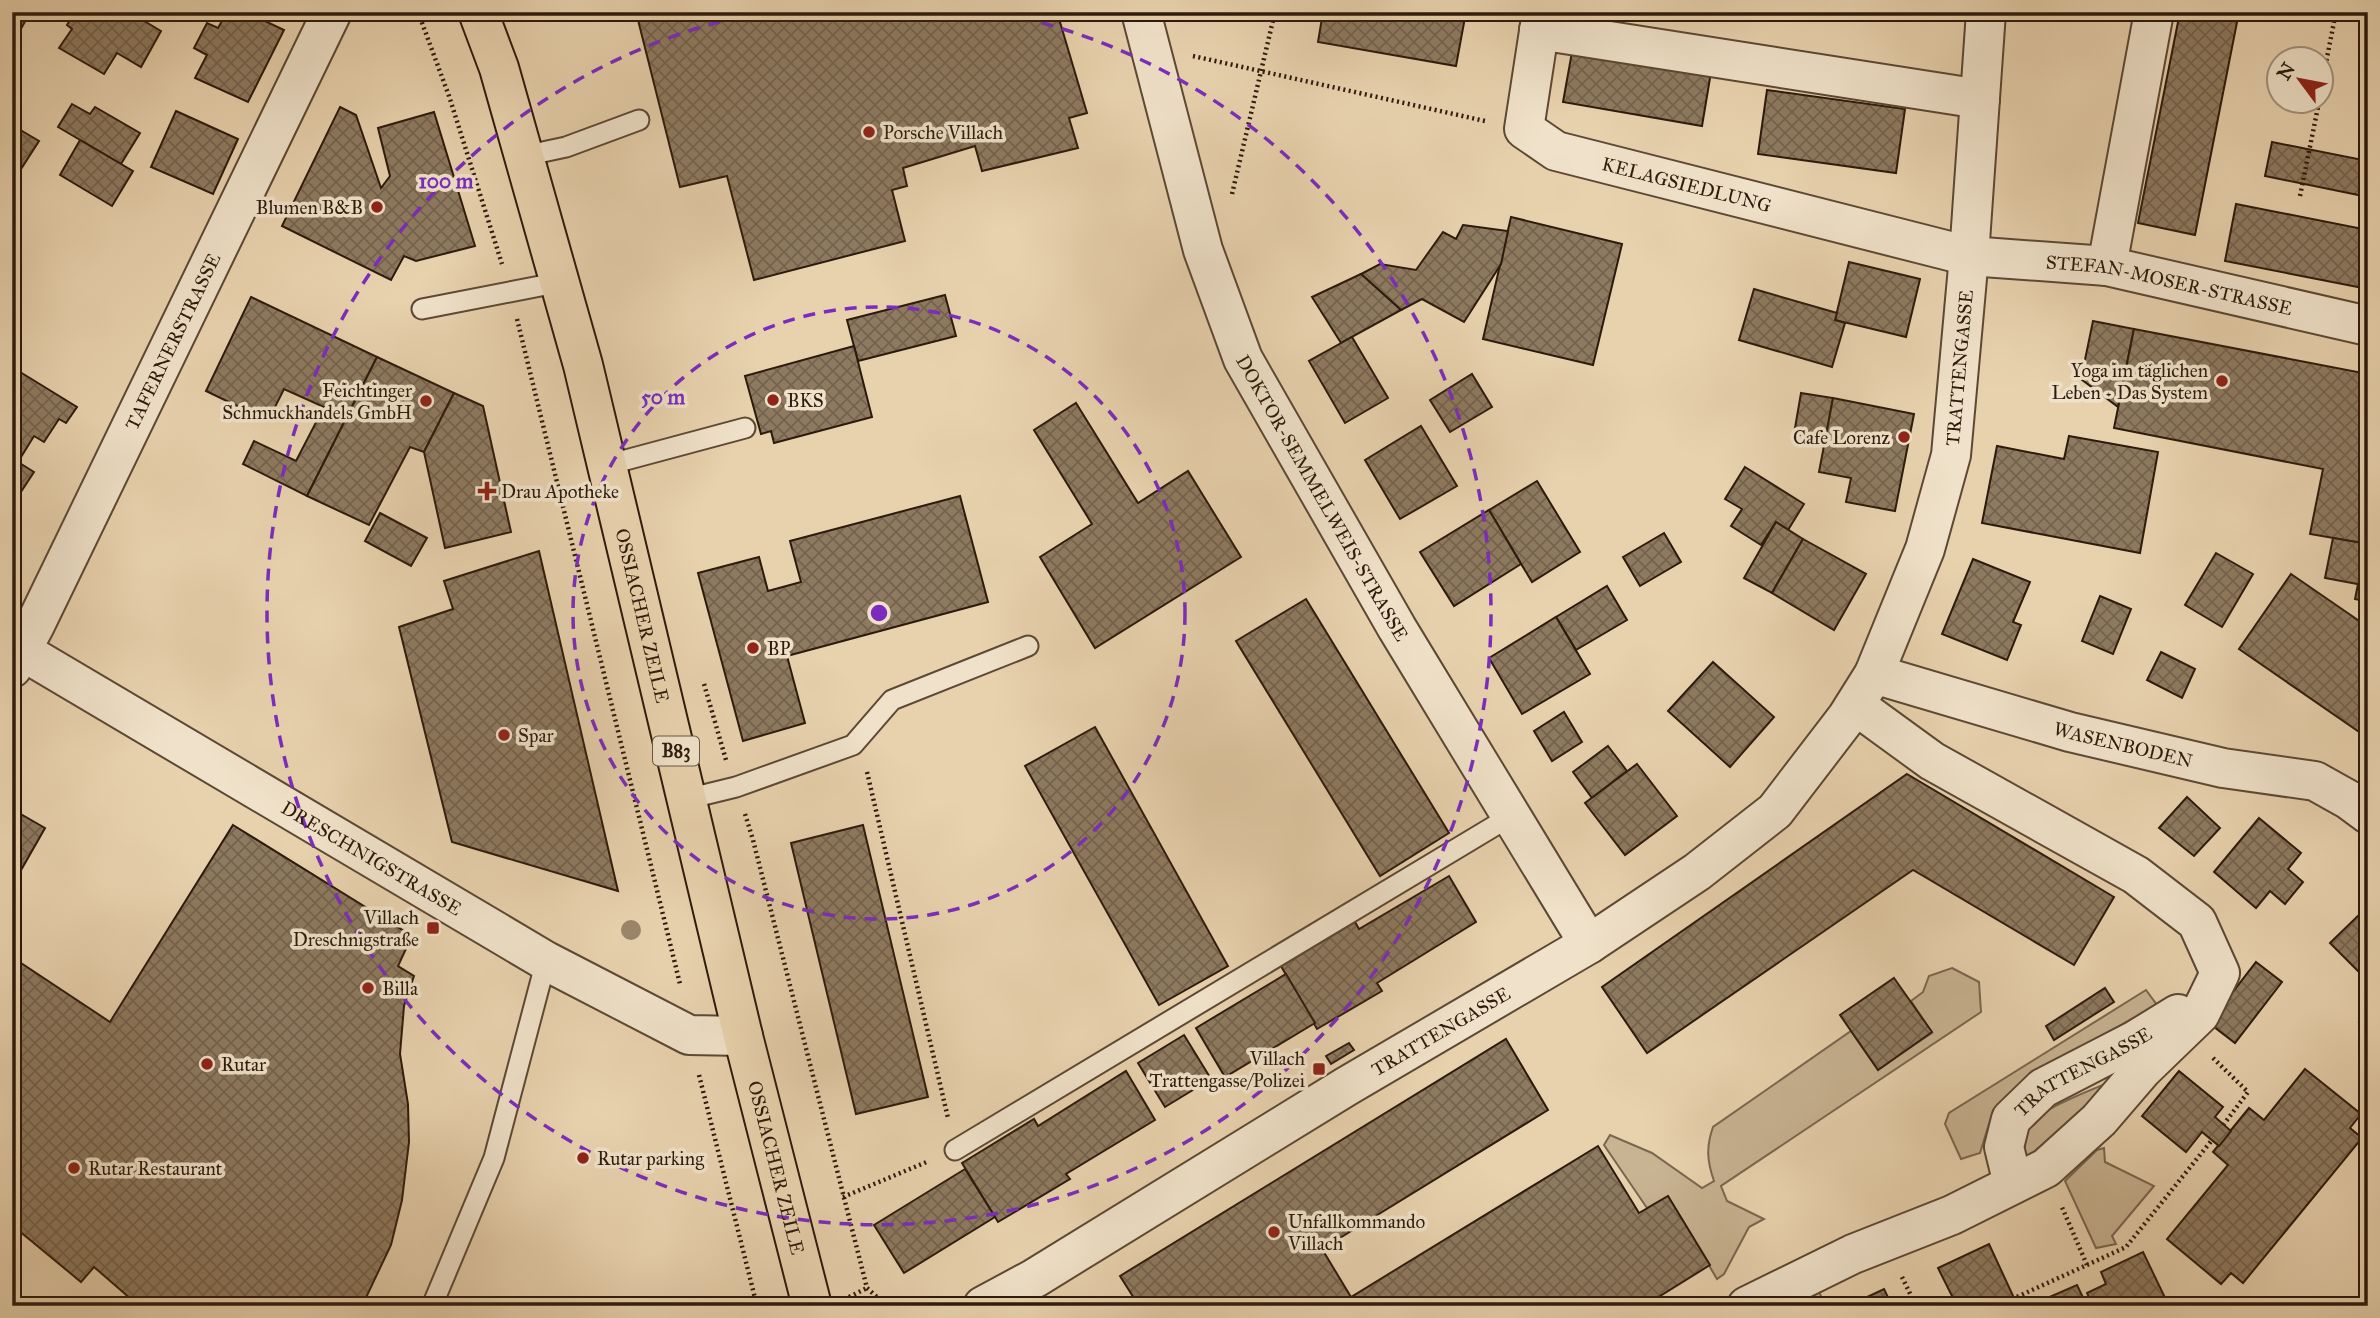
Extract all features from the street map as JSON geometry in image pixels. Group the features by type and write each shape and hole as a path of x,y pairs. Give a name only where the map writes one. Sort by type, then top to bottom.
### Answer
{"main road":[{"name":"OSSIACHER ZEILE","path":"478,12 499,68 561,282 743,1036 812,1306"}],"street":[{"name":"TAFERNERSTRASSE","path":"16,655 332,12"},
{"name":"TRATTENGASSE","path":"983,1306 1035,1278 1347,1086 1589,944 1697,872 1776,811 1864,689 1926,549 1951,455 1969,256 1986,12"},
{"path":"2107,265 2154,12"},
{"path":"1524,129 1540,21 1980,99"},
{"name":"DOKTOR-SEMMELWEIS-STRASSE","path":"1145,28 1203,250 1243,359 1398,628 1589,944"},
{"name":"KELAGSIEDLUNG","path":"1524,129 1556,151 1969,256"},
{"name":"STEFAN-MOSER-STRASSE","path":"1969,256 2107,265 2368,326"},
{"name":"DRESCHNIGSTRASSE","path":"16,655 546,961 689,1035 743,1036"},
{"name":"TRATTENGASSE","path":"1747,1306 1853,1254 1952,1215 2030,1176 2099,1120 2142,1070 2200,1014 2220,973 2197,922 2136,875 1933,761 1864,689"},
{"name":"WASENBODEN","path":"1864,689 2083,735 2223,768 2315,781 2368,814"},
{"name":"TRATTENGASSE","path":"2030,1176 2004,1147 2011,1119 2043,1088 2134,1041 2212,991"}],"lane":[{"path":"524,156 566,147 639,120"},
{"path":"422,309 561,282"},
{"path":"607,465 745,428"},
{"path":"687,799 736,787 853,745 892,700 1028,646"},
{"path":"956,1150 1511,816"},
{"path":"432,1306 494,1158 546,961"}],"path":[{"path":"418,12 449,96 511,292 676,961"},
{"path":"1231,197 1275,12"},
{"path":"2329,46 2336,12"},
{"path":"1145,28 1181,54 1524,129"},
{"path":"2300,196 2316,116"},
{"path":"702,677 712,716 753,840 867,1288 878,1298 880,1306"},
{"path":"843,1197 956,1150 867,769 853,745"},
{"path":"2184,1031 2248,1092 2224,1124"},
{"path":"702,1089 757,1306"},
{"path":"1997,1306 2126,1247 2212,1140"},
{"path":"2030,1176 2087,1265"},
{"path":"858,1292 867,1288"},
{"path":"2360,1306 2368,1301"}],"shaded area":[{"path":"1952,968 1979,982 1981,1012 1721,1186 1727,1201 1764,1219 1749,1227 1724,1274 1717,1279 1668,1196 1647,1208 1604,1145 1610,1135 1652,1153 1702,1188 1714,1181 1708,1154 1713,1127 1851,1031 1878,1069 1932,1033 1911,1001 1923,992 1929,976"},
{"path":"2146,990 2157,1005 2024,1079 1993,1111 1980,1153 1961,1159 1945,1124 1949,1113"},
{"path":"2119,1078 2123,1079 2026,1159 2026,1136 2032,1123 2048,1110"},
{"path":"2104,1148 2105,1162 2154,1186 2112,1236 2116,1244 2096,1248 2065,1181 2097,1150"},
{"path":"1819,1292 1823,1300 1813,1306 1787,1306"}],"building":[{"path":"12,12 27,18 12,45"},
{"path":"75,12 129,12 161,31 141,67 117,53 104,74 59,48 72,29 67,25"},
{"path":"227,12 246,12 284,30 248,102 195,78 207,55 194,48 207,23 218,28"},
{"name":"Porsche Villach","path":"636,12 1057,12 1087,113 1069,118 1078,148 982,171 975,146 903,168 907,186 892,190 905,241 754,280 727,176 680,187"},
{"path":"1323,12 1466,12 1456,66 1318,42"},
{"path":"2180,12 2239,12 2195,235 2138,223"},
{"path":"1574,41 1712,66 1702,126 1563,102"},
{"path":"1767,90 1905,109 1896,173 1758,154"},
{"path":"72,104 90,114 95,107 140,133 121,164 58,127"},
{"name":"Blumen B&B","path":"340,107 356,115 381,188 390,176 378,128 434,112 475,246 416,261 404,256 391,280 282,226"},
{"path":"176,111 238,139 213,194 151,167"},
{"path":"12,125 39,141 12,183"},
{"path":"80,140 133,171 112,206 60,175"},
{"path":"2272,142 2368,161 2368,197 2265,176"},
{"path":"2236,204 2368,230 2368,289 2225,261"},
{"path":"1511,217 1622,244 1593,365 1483,339"},
{"path":"1463,225 1508,231 1501,264 1464,322 1422,299 1401,310 1361,274 1380,264 1416,270 1443,232 1456,239"},
{"path":"1849,262 1920,279 1906,337 1835,320"},
{"path":"1361,274 1401,310 1341,343 1312,297"},
{"path":"1754,289 1837,313 1835,320 1845,323 1832,367 1739,340"},
{"path":"945,295 956,336 858,361 847,320"},
{"path":"251,297 377,357 307,496 243,464 254,441 296,461 324,407 284,389 268,421 206,391"},
{"path":"2093,321 2134,329 2118,407 2081,379"},
{"path":"2134,329 2368,374 2368,544 2310,534 2323,469 2114,428"},
{"path":"1352,337 1388,398 1345,423 1309,361"},
{"path":"854,346 872,417 774,443 771,431 761,434 745,376"},
{"path":"377,357 454,393 424,452 410,447 369,525 307,496"},
{"path":"12,367 77,407 66,423 59,419 44,442 34,436 18,462 34,472 13,504"},
{"path":"1472,374 1492,407 1450,432 1430,400"},
{"path":"454,393 483,406 511,532 445,548 424,452"},
{"path":"1801,393 1833,398 1826,439 1794,434"},
{"path":"1833,398 1914,414 1895,511 1846,502 1851,478 1819,472"},
{"path":"1076,403 1138,503 1188,471 1241,557 1095,648 1040,557 1092,524 1034,430"},
{"path":"1421,426 1457,486 1400,519 1365,460"},
{"path":"2069,436 2158,452 2140,553 1982,523 1997,446 2064,459"},
{"path":"1745,467 1804,504 1788,530 1776,522 1761,545 1731,526 1742,509 1725,499"},
{"path":"1537,481 1580,552 1532,582 1489,510"},
{"path":"960,496 988,602 787,656 805,723 743,741 698,573 759,557 768,591 801,582 790,541"},
{"path":"1489,510 1521,564 1454,606 1420,552"},
{"path":"380,513 427,538 411,566 365,541"},
{"path":"1776,522 1803,539 1772,593 1744,578"},
{"path":"1664,533 1681,562 1640,586 1623,557"},
{"path":"2333,538 2368,544 2368,586 2325,578"},
{"path":"1803,539 1866,574 1834,630 1772,593"},
{"name":"Spar","path":"539,551 618,891 452,842 399,627 453,609 444,581"},
{"path":"2216,553 2253,574 2222,627 2185,605"},
{"path":"1973,559 2030,582 2013,622 2021,625 2007,660 1942,634"},
{"path":"2291,574 2368,627 2368,730 2365,736 2239,649"},
{"path":"2358,584 2368,586 2368,602 2355,599"},
{"path":"1607,586 1627,620 1576,650 1556,617"},
{"path":"2100,596 2131,609 2113,654 2082,641"},
{"path":"1306,599 1449,833 1380,876 1236,641"},
{"path":"1556,617 1590,674 1522,714 1489,658"},
{"path":"2161,652 2195,669 2182,698 2147,680"},
{"path":"1713,662 1774,717 1730,767 1668,711"},
{"path":"1564,712 1582,742 1552,761 1534,731"},
{"path":"1095,727 1228,966 1159,1005 1025,766"},
{"path":"1608,746 1627,771 1592,798 1573,772"},
{"path":"1637,764 1677,816 1625,855 1585,803"},
{"path":"1907,774 2114,897 2074,965 1913,870 1647,1053 1602,987"},
{"path":"2187,797 2220,828 2194,856 2159,828"},
{"path":"12,809 45,828 12,886"},
{"path":"2259,818 2301,853 2288,869 2303,882 2285,904 2270,891 2256,908 2214,872"},
{"name":"Rutar","path":"233,825 412,936 398,966 414,976 404,1006 400,1054 408,1104 409,1142 402,1200 391,1245 362,1306 139,1306 94,1267 81,1282 12,1225 12,957 110,1022"},
{"path":"863,825 928,1097 856,1114 791,843"},
{"path":"1449,876 1476,922 1377,983 1382,991 1317,1029 1281,966 1355,922 1359,929"},
{"path":"2368,906 2368,981 2330,943"},
{"path":"2256,962 2282,982 2235,1043 2209,1023"},
{"path":"1286,974 1315,1023 1225,1077 1196,1028"},
{"path":"1894,978 1932,1032 1878,1070 1840,1015"},
{"path":"2105,988 2114,1002 2054,1040 2046,1026"},
{"path":"2368,1013 2368,1031 2359,1022"},
{"path":"1184,1035 1211,1079 1165,1107 1138,1063"},
{"path":"1506,1039 1548,1110 1322,1249 1351,1297 1598,1146 1639,1213 1668,1196 1710,1265 1644,1306 1139,1306 1120,1276"},
{"path":"1349,1043 1354,1050 1331,1064 1326,1056"},
{"path":"2305,1069 2361,1114 2350,1128 2362,1138 2243,1283 2231,1273 2221,1284 2167,1239 2228,1165 2213,1152 2249,1108 2264,1120"},
{"path":"1126,1071 1155,1120 1066,1174 1070,1179 998,1222 962,1163 1034,1119 1038,1126"},
{"path":"2179,1071 2223,1107 2215,1117 2231,1131 2219,1146 2202,1132 2186,1152 2142,1116"},
{"path":"965,1169 995,1217 904,1273 874,1225"},
{"path":"1989,1244 2014,1298 2001,1304 2002,1306 1957,1306 1938,1268"},
{"path":"2143,1252 2169,1306 2093,1306 2087,1293 2106,1284 2101,1272"},
{"path":"2077,1285 2087,1306 2029,1306"},
{"path":"1884,1289 1892,1306 1848,1306"}],"place":[{"name":"Porsche Villach","path":"869,132"},
{"name":"Blumen B&B","path":"377,207"},
{"name":"Yoga im täglichen Leben - Das System","path":"2222,381"},
{"name":"BKS","path":"773,400"},
{"name":"Feichtinger Schmuckhandels GmbH","path":"426,401"},
{"name":"Cafe Lorenz","path":"1904,437"},
{"name":"Drau Apotheke","path":"487,491"},
{"name":"BP","path":"753,648"},
{"name":"Spar","path":"504,735"},
{"name":"Villach Dreschnigstraße","path":"433,928"},
{"name":"Billa","path":"368,988"},
{"name":"Rutar","path":"207,1064"},
{"name":"Villach Trattengasse/Polizei","path":"1319,1069"},
{"name":"Rutar parking","path":"583,1158"},
{"name":"Rutar Restaurant","path":"74,1168"},
{"name":"Unfallkommando Villach","path":"1274,1232"}]}
